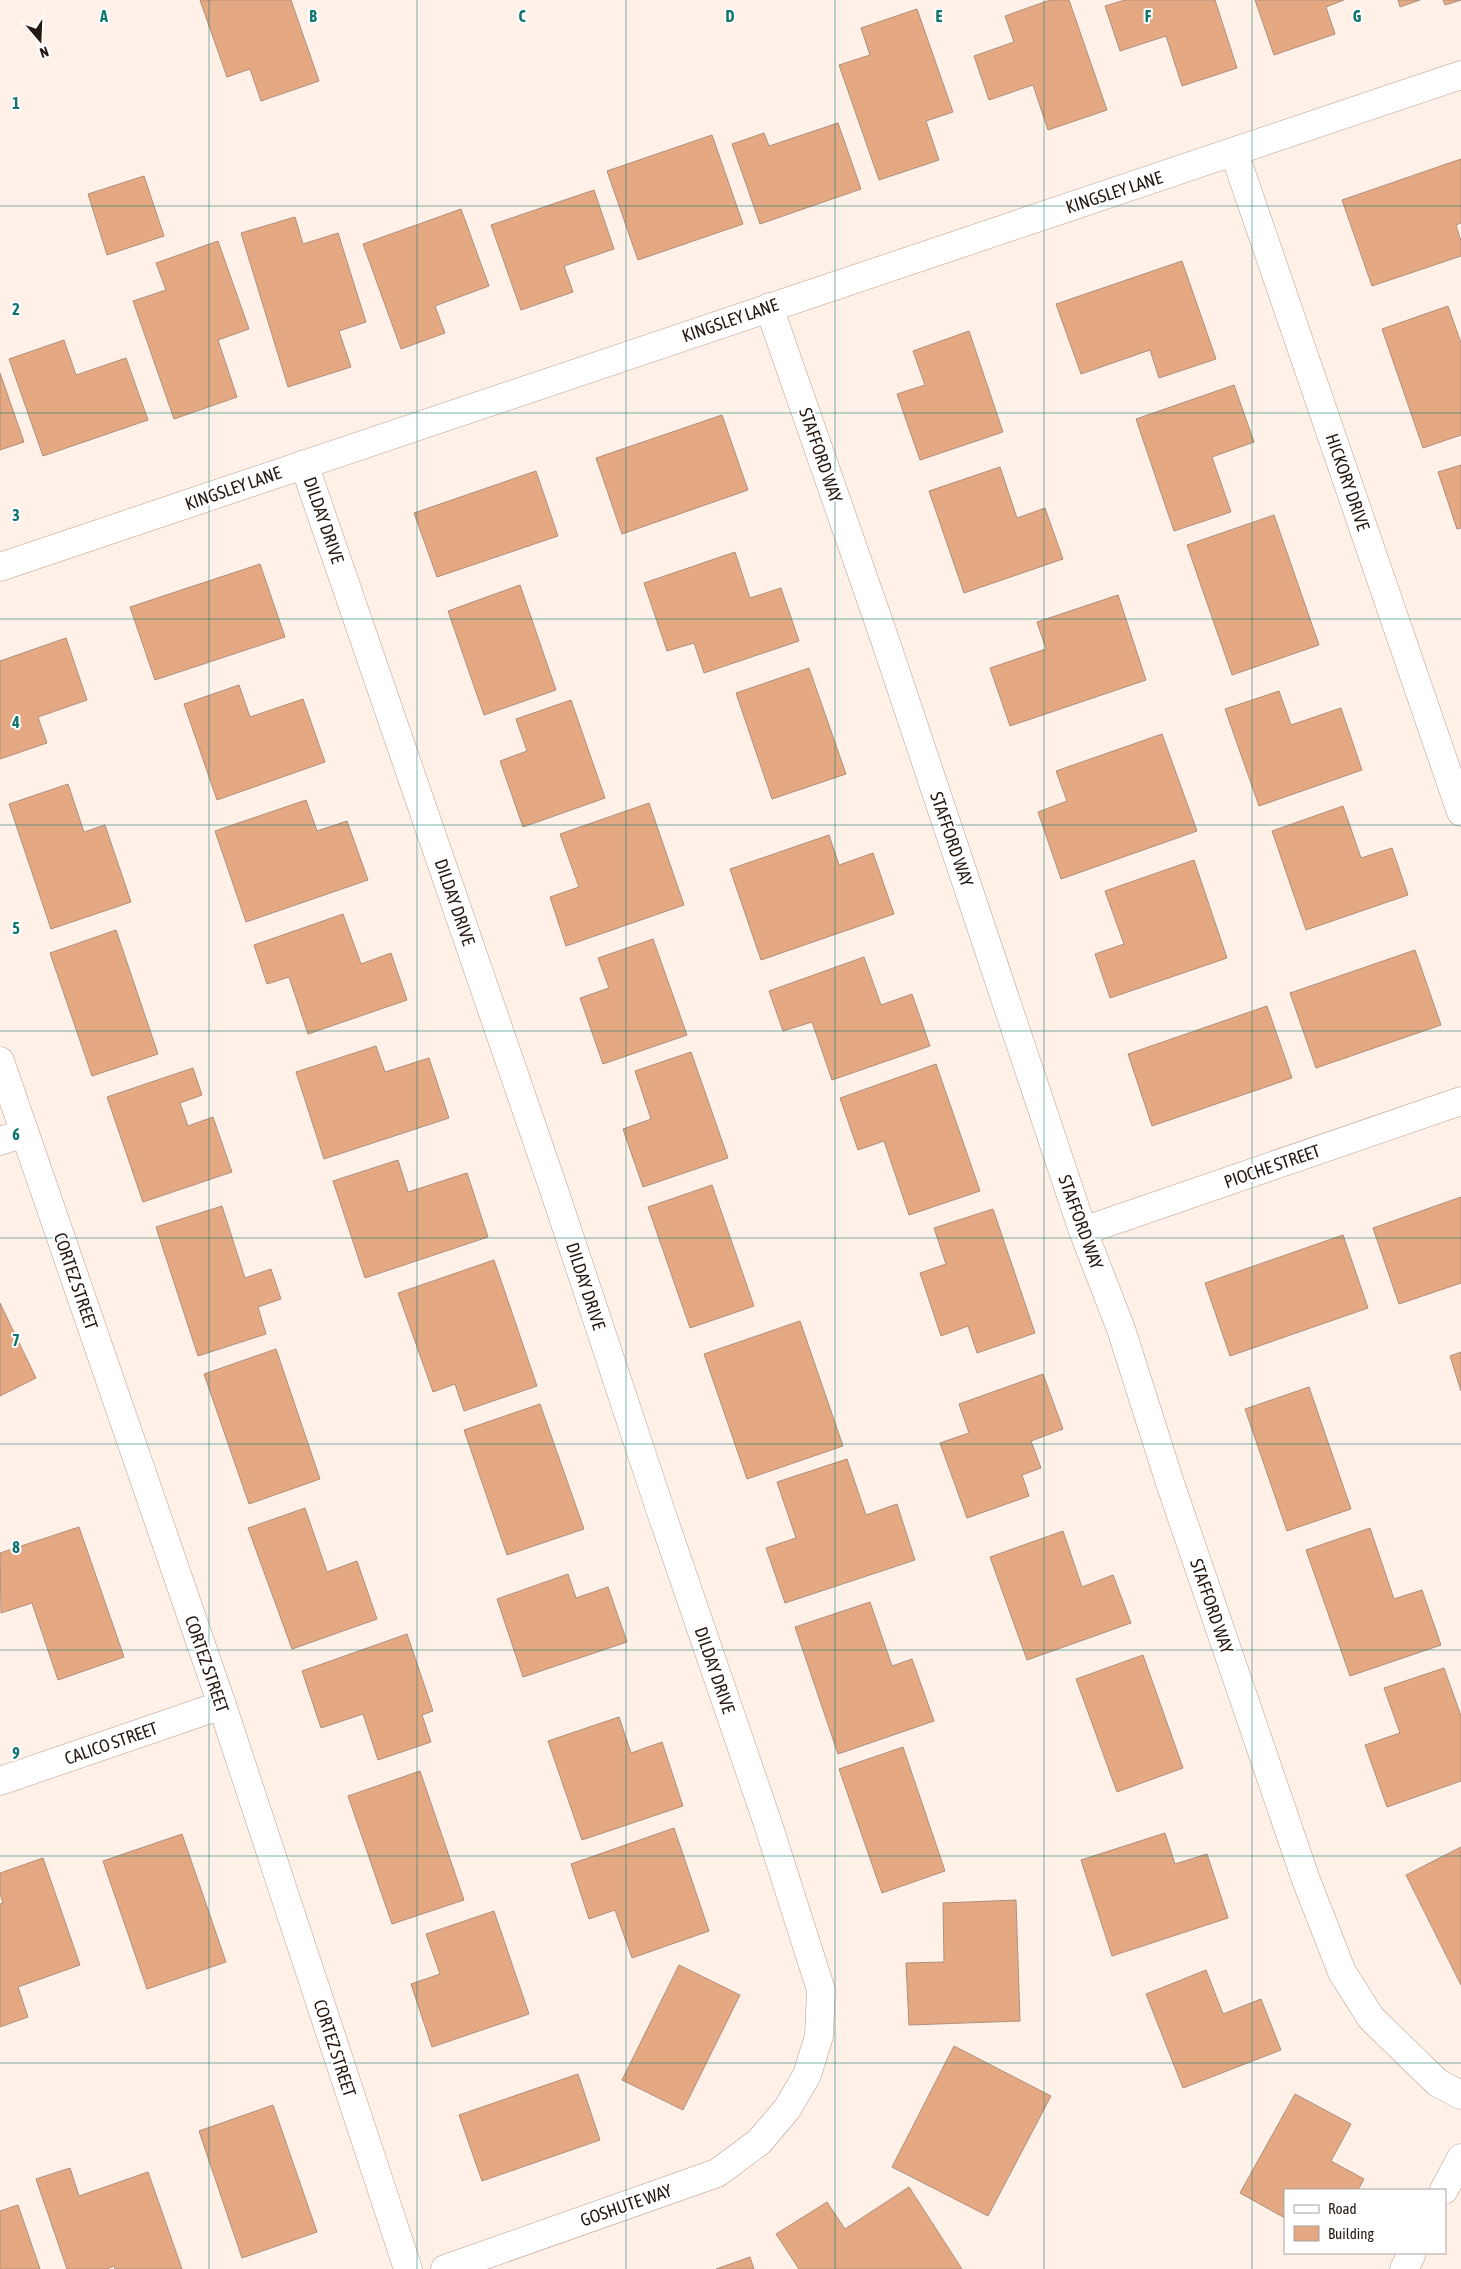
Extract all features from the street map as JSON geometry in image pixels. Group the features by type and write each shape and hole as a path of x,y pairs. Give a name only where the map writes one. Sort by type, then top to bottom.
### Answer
{"street":[{"name":"KINGSLEY LANE","path":"0,567 1461,75"},
{"name":"HICKORY DRIVE","path":"1234,152 1461,812"},
{"name":"STAFFORD WAY","path":"769,307 883,634 1083,1232 1121,1329 1170,1483 1306,1880 1342,1972 1371,2018 1438,2083 1461,2095"},
{"name":"DILDAY DRIVE","path":"304,464 555,1193 661,1512 766,1818 821,1990 819,2036 806,2075 787,2109"},
{"name":"CORTEZ STREET","path":"0,1061 12,1137 222,1706 408,2269"},
{"name":"PIOCHE STREET","path":"1083,1232 1461,1101"},
{"name":"CALICO STREET","path":"0,1781 222,1706"},
{"name":"GOSHUTE WAY","path":"445,2269 717,2173 759,2142 787,2109"},
{"path":"1445,2189 1461,2158"},
{"path":"1404,2269 1412,2254"}],"building":[{"path":"200,0 291,0 319,81 261,101 250,69 227,77"},
{"path":"1050,0 1069,0 1107,110 1048,130 1033,85 989,100 974,56 1014,42 1005,16"},
{"path":"1125,0 1215,0 1237,68 1182,86 1166,36 1120,51 1105,6"},
{"path":"1255,0 1344,0 1326,7 1335,34 1274,55"},
{"path":"1398,0 1420,0 1400,7"},
{"path":"1443,0 1461,0 1445,5"},
{"path":"917,9 953,112 926,121 939,160 879,180 839,65 870,55 861,28"},
{"path":"838,123 861,189 760,224 732,144 764,133 769,146"},
{"path":"712,135 743,224 638,260 607,171"},
{"path":"1461,159 1461,223 1456,225 1461,241 1461,256 1372,286 1342,200"},
{"path":"144,176 164,236 107,255 88,194"},
{"path":"594,190 614,249 564,266 573,292 521,310 491,225"},
{"path":"461,209 489,286 435,306 445,333 401,349 363,244"},
{"path":"295,217 303,244 338,233 366,322 339,331 351,367 288,387 241,233"},
{"path":"218,241 249,329 218,340 237,397 174,419 133,301 166,290 156,263"},
{"path":"1182,261 1216,359 1159,378 1150,350 1081,374 1056,304"},
{"path":"1448,306 1461,343 1461,435 1423,448 1382,329"},
{"path":"969,331 1003,432 920,460 897,394 925,385 913,351"},
{"path":"64,340 76,375 126,358 148,420 43,456 9,359"},
{"path":"0,373 24,442 0,450"},
{"path":"1234,385 1254,442 1212,457 1231,512 1174,531 1136,419"},
{"path":"722,415 748,490 622,534 596,458"},
{"path":"1461,465 1461,528 1457,529 1438,472"},
{"path":"1000,467 1017,518 1045,508 1063,559 964,593 929,491"},
{"path":"536,471 558,536 437,577 414,513"},
{"path":"1274,515 1319,645 1232,675 1187,545"},
{"path":"735,552 750,598 781,588 799,641 704,673 694,643 667,651 644,583"},
{"path":"260,564 285,637 155,680 130,607"},
{"path":"520,585 556,690 484,715 448,611"},
{"path":"1118,595 1146,680 1010,726 990,668 1046,649 1037,622"},
{"path":"66,638 87,700 38,717 47,743 0,759 0,661"},
{"path":"809,668 846,774 772,799 736,693"},
{"path":"239,685 250,717 303,699 325,762 217,800 184,704"},
{"path":"1279,691 1291,725 1341,708 1362,770 1259,806 1225,709"},
{"path":"571,700 605,798 523,827 500,761 527,751 516,719"},
{"path":"1162,734 1197,831 1061,879 1038,812 1067,801 1056,771"},
{"path":"68,784 84,832 105,825 131,902 51,929 9,804"},
{"path":"306,800 317,831 347,821 368,880 246,922 215,831"},
{"path":"649,803 684,905 566,946 550,897 579,887 560,834"},
{"path":"1343,806 1361,858 1392,848 1408,895 1306,930 1272,831"},
{"path":"829,835 839,865 873,853 894,914 761,960 730,869"},
{"path":"1194,860 1227,958 1110,998 1095,954 1124,944 1105,891"},
{"path":"343,914 361,964 391,953 407,1000 308,1034 289,977 267,984 254,945"},
{"path":"116,930 158,1054 92,1076 50,953"},
{"path":"653,939 687,1035 603,1064 580,998 609,988 598,958"},
{"path":"1415,950 1441,1025 1316,1068 1290,993"},
{"path":"864,957 881,1005 912,994 930,1046 832,1080 812,1022 783,1031 769,991"},
{"path":"1267,1006 1292,1078 1152,1126 1128,1054"},
{"path":"376,1046 385,1072 429,1058 449,1118 324,1159 296,1072"},
{"path":"691,1052 728,1158 643,1187 623,1129 651,1119 635,1071"},
{"path":"936,1064 980,1191 909,1215 884,1141 858,1150 840,1098"},
{"path":"193,1068 202,1095 180,1103 188,1126 213,1117 232,1172 143,1202 107,1097"},
{"path":"398,1160 408,1192 467,1173 488,1237 365,1278 333,1181"},
{"path":"712,1185 754,1306 690,1328 648,1207"},
{"path":"1461,1197 1461,1283 1399,1304 1373,1228"},
{"path":"222,1206 245,1278 271,1269 281,1299 258,1307 266,1334 198,1356 156,1227"},
{"path":"993,1209 1035,1333 977,1353 968,1326 941,1336 920,1273 946,1264 934,1228"},
{"path":"1343,1235 1368,1308 1230,1356 1205,1283"},
{"path":"494,1260 537,1386 464,1411 455,1384 433,1392 398,1293"},
{"path":"0,1303 36,1378 0,1396"},
{"path":"800,1321 843,1446 747,1479 704,1354"},
{"path":"276,1349 320,1479 249,1504 204,1374"},
{"path":"1461,1352 1461,1391 1450,1356"},
{"path":"1043,1374 1063,1429 1031,1441 1041,1468 1022,1475 1029,1496 967,1518 940,1443 969,1433 959,1404"},
{"path":"1309,1387 1351,1509 1287,1531 1245,1409"},
{"path":"540,1404 584,1529 507,1555 464,1430"},
{"path":"847,1459 866,1515 897,1504 915,1560 785,1603 766,1548 796,1538 777,1482"},
{"path":"305,1508 327,1572 357,1561 377,1619 292,1649 248,1528"},
{"path":"79,1527 124,1657 58,1680 32,1603 1,1613 0,1553"},
{"path":"1370,1528 1394,1599 1422,1590 1441,1645 1350,1676 1306,1550"},
{"path":"1063,1531 1082,1587 1113,1575 1131,1623 1027,1660 990,1557"},
{"path":"568,1574 576,1598 608,1587 627,1642 523,1677 497,1599"},
{"path":"870,1602 892,1666 912,1659 934,1721 838,1754 795,1627"},
{"path":"407,1634 433,1711 422,1715 431,1742 378,1760 363,1714 321,1728 302,1671"},
{"path":"1143,1655 1183,1768 1117,1792 1076,1679"},
{"path":"1444,1668 1461,1716 1461,1781 1387,1807 1365,1745 1400,1733 1384,1688"},
{"path":"619,1717 631,1753 662,1742 683,1806 582,1840 548,1741"},
{"path":"903,1747 945,1871 882,1893 839,1769"},
{"path":"420,1771 464,1900 392,1924 348,1796"},
{"path":"674,1828 709,1931 632,1958 615,1910 589,1919 571,1864"},
{"path":"1165,1833 1175,1864 1207,1854 1228,1918 1112,1956 1081,1860"},
{"path":"182,1834 226,1962 147,1989 103,1861"},
{"path":"1461,1847 1461,1985 1406,1875"},
{"path":"43,1858 80,1965 18,1987 28,2017 0,2027 0,1904 3,1903 0,1894 0,1873"},
{"path":"1016,1900 1020,2021 909,2025 906,1963 944,1962 943,1903"},
{"path":"494,1911 529,2014 432,2047 411,1984 440,1974 426,1934"},
{"path":"679,1965 740,1995 683,2110 622,2080"},
{"path":"1206,1970 1223,2014 1261,1999 1281,2050 1183,2088 1146,1994"},
{"path":"954,2046 1051,2096 988,2216 892,2167"},
{"path":"578,2074 600,2140 482,2181 459,2115"},
{"path":"1295,2094 1351,2124 1331,2161 1364,2179 1359,2189 1284,2189 1284,2217 1240,2193"},
{"path":"273,2105 317,2232 242,2258 199,2131"},
{"path":"70,2168 79,2196 148,2172 182,2269 115,2269 114,2266 107,2269 67,2269 36,2179"},
{"path":"909,2187 962,2269 799,2269 776,2234 827,2202 845,2229"},
{"path":"18,2205 40,2269 0,2269 0,2211"},
{"path":"750,2257 754,2269 716,2269"}]}
